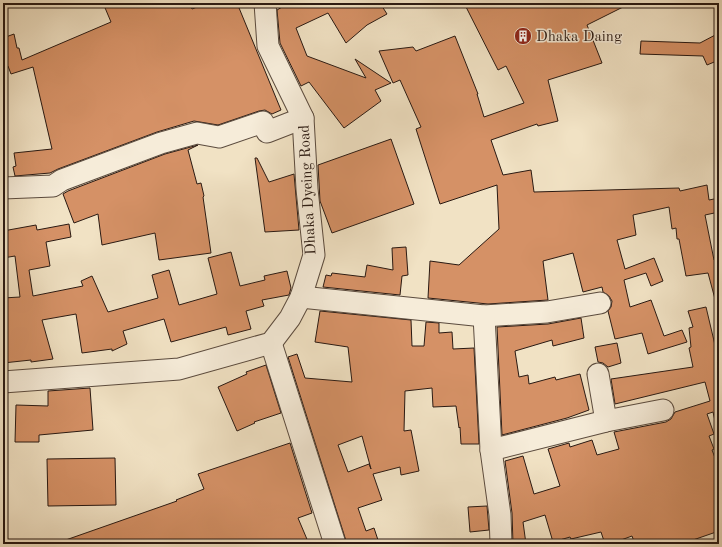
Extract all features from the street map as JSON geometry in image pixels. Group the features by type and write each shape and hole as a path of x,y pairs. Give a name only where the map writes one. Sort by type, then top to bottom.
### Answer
{"street":[{"name":"Dhaka Dyeing Road","path":"265,3 268,46 303,118 307,189 314,255 301,297 290,318 271,344"},
{"path":"3,188 53,186 62,180 161,143 198,133 220,137 263,122 267,132 303,118"},
{"path":"301,297 484,316 547,312 600,303"},
{"path":"484,316 491,450 500,515 501,544"},
{"path":"3,382 179,369 271,344 334,544"},
{"path":"598,374 606,421"},
{"path":"491,450 606,421 663,410"}],"building":[{"path":"103,3 189,3 192,9 207,3 237,3 281,110 272,114 265,110 259,111 218,125 194,121 157,132 50,173 15,176 13,167 16,166 14,153 52,149 33,67 11,74 8,66 3,67 3,38 14,34 17,48 19,48 22,60 111,22"},
{"path":"289,3 380,3 387,14 367,25 346,43 328,13 296,28 307,56 366,78 355,59 391,83 375,90 381,101 344,128 309,82 301,86 280,43 277,10"},
{"path":"464,3 631,3 587,25 602,63 548,80 558,121 538,126 537,124 491,140 503,175 531,170 534,192 679,188 680,191 707,185 709,200 719,198 719,212 705,215 714,260 719,259 719,298 715,299 708,273 686,276 679,239 677,239 676,228 672,229 669,207 633,215 636,235 617,240 625,269 654,258 663,281 651,286 646,273 624,280 630,307 651,300 664,336 682,330 687,342 648,354 642,333 615,339 608,311 611,307 612,301 609,296 603,292 602,287 583,292 573,253 543,261 548,300 488,304 428,298 430,261 459,265 499,229 497,185 440,204 416,129 421,127 400,80 393,83 379,51 413,47 416,51 455,36 478,94 484,117 524,103 506,66 498,70"},
{"path":"719,33 719,60 707,65 703,56 640,54 641,41 700,43"},
{"path":"391,139 414,204 332,233 320,201 318,165"},
{"path":"198,145 188,150 197,184 201,183 204,196 211,253 159,260 155,233 102,245 98,214 74,223 63,194 165,154"},
{"path":"255,158 257,158 269,182 294,174 299,230 265,232"},
{"path":"69,224 71,237 46,242 50,266 29,270 33,296 83,286 81,281 92,276 108,312 158,298 152,275 169,270 179,305 217,294 208,258 231,252 240,286 265,280 264,276 287,271 291,288 289,295 262,300 264,306 246,311 251,329 228,335 226,327 171,342 164,319 123,331 127,344 112,351 112,349 82,353 76,314 42,320 53,359 31,362 31,360 3,363 3,298 20,297 15,256 3,258 3,231 36,225 37,230"},
{"path":"406,247 408,275 402,276 400,295 323,287 326,275 331,276 332,273 365,277 367,265 393,270 392,248"},
{"path":"706,307 719,362 719,420 715,421 713,412 707,414 714,434 709,436 714,449 712,450 719,468 719,531 693,540 694,544 635,544 632,536 610,544 605,544 601,532 571,539 570,537 553,542 545,515 523,522 526,544 513,544 512,513 505,461 523,456 534,494 560,486 548,449 569,443 570,447 592,440 597,455 619,449 614,432 666,422 671,419 675,412 710,401 705,382 615,404 611,379 693,367 689,348 691,347 689,328 693,327 688,311"},
{"path":"320,311 411,320 412,346 424,346 426,322 439,323 439,333 452,332 453,349 474,348 479,444 461,444 460,427 459,428 456,406 433,407 432,388 405,391 404,431 411,430 419,471 401,475 400,467 373,474 382,500 358,508 366,531 374,528 378,540 371,544 347,544 288,357 297,354 305,378 352,382 348,347 315,342","holes":["362,436 371,469 369,464 348,472 338,445"]},
{"path":"581,318 584,338 553,346 552,340 515,351 519,377 528,375 529,384 555,377 556,380 580,374 589,410 567,418 502,435 497,327 548,324"},
{"path":"617,343 621,363 608,367 603,363 598,362 595,347"},
{"path":"266,365 281,413 254,422 255,423 237,431 218,387 247,374 246,372"},
{"path":"90,388 93,430 39,435 39,442 15,442 16,405 48,406 48,391"},
{"path":"290,443 312,513 298,518 309,544 60,544 60,542 177,501 176,500 204,489 198,474"},
{"path":"115,458 116,505 48,506 47,459"},
{"path":"487,506 489,530 470,532 468,507"}],"place":[{"name":"Dhaka Daing","path":"523,36"}]}
